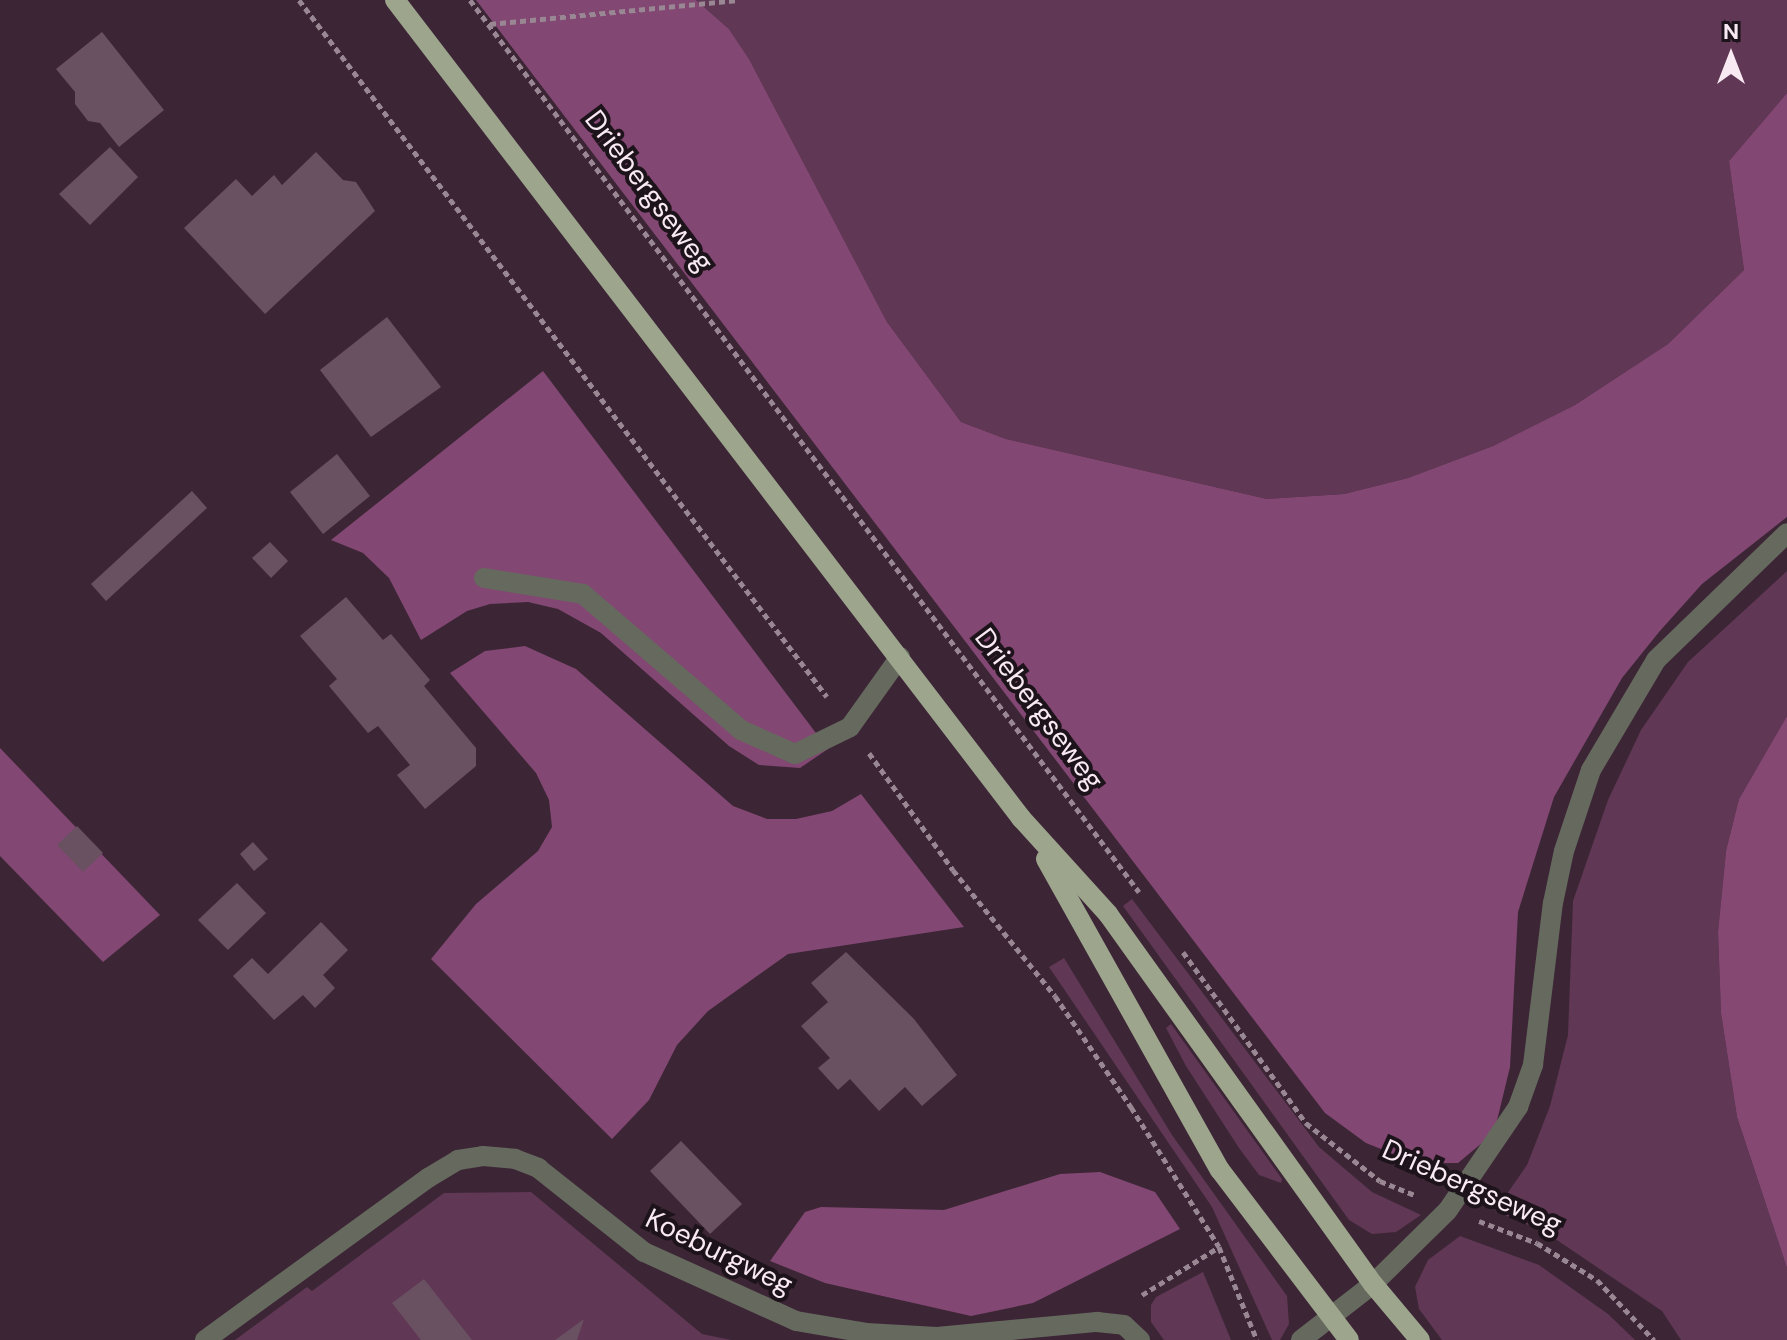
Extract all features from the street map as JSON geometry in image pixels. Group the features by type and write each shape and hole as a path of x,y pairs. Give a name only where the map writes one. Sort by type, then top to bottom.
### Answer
{"main road":[{"path":"395,0 1021,818 1108,914 1373,1284 1420,1340"},
{"path":"1021,818 1089,930 1176,1098 1220,1170 1349,1340"}],"street":[{"path":"1301,1340 1373,1284 1448,1210 1518,1107 1533,1065 1556,890 1591,770 1656,660 1787,533"},
{"path":"484,578 583,594 741,730 795,754 850,727 900,657"},
{"name":"Koeburgweg","path":"205,1340 428,1178 458,1160 483,1156 515,1159 538,1168 644,1252 796,1321 866,1333 937,1337 1097,1322 1124,1325"},
{"path":"1124,1325 1140,1340"}],"path":[{"path":"299,0 850,727 953,870 1055,996 1219,1247 1257,1340"},
{"name":"Driebergseweg","path":"470,0 1148,904"},
{"path":"489,24 738,0"},
{"name":"Driebergseweg","path":"1176,942 1306,1123 1380,1181 1537,1243 1573,1265 1597,1280 1654,1340"},
{"path":"1124,1325 1144,1292 1219,1247"}],"shaded area":[{"path":"476,0 696,0 729,29 749,59 887,322 961,422 1006,439 1267,499 1344,494 1408,478 1493,446 1575,405 1668,344 1744,270 1729,161 1787,93 1787,517 1702,584 1659,632 1622,678 1554,797 1518,912 1510,1067 1494,1133 1458,1163 1416,1163 1366,1143 1325,1113"},
{"path":"696,0 1787,0 1787,93 1729,161 1744,270 1668,344 1575,405 1493,446 1408,478 1344,494 1267,499 1006,439 961,422 887,322 749,59 729,29"},
{"path":"543,371 828,749 800,768 759,765 729,746 601,633 558,609 528,602 490,604 467,611 421,640 389,578 363,553 331,540"},
{"path":"1787,571 1787,716 1739,799 1726,851 1718,932 1721,1013 1737,1117 1787,1268 1787,1340 1681,1340 1662,1311 1545,1232 1495,1211 1527,1165 1550,1106 1568,1035 1573,901 1608,800 1641,730 1688,662"},
{"path":"525,646 576,669 733,806 767,819 796,819 832,811 861,794 964,927 788,954 708,1011 677,1045 649,1100 612,1139 431,959 476,904 538,851 552,827 549,800 536,773 450,673 485,651"},
{"path":"1787,716 1787,1268 1737,1117 1721,1013 1718,932 1726,851 1739,799"},
{"path":"0,748 160,915 103,962 0,856"},
{"path":"1132,899 1319,1147 1372,1192 1421,1215 1396,1232 1372,1234 1349,1220 1123,906"},
{"path":"1064,958 1172,1135 1287,1296 1289,1324 1280,1340 1272,1340 1212,1207 1049,967"},
{"path":"1171,1024 1282,1179 1281,1183 1259,1175 1239,1148 1186,1066 1166,1028"},
{"path":"1100,1172 1155,1192 1180,1229 1033,1303 971,1316 825,1283 770,1261 805,1212 821,1207 944,1210 1060,1174"},
{"path":"531,1192 702,1334 731,1340 235,1340 307,1287 312,1291 444,1193"},
{"path":"1460,1236 1539,1265 1608,1314 1635,1340 1442,1340 1419,1309 1415,1287 1428,1260"},
{"path":"1203,1272 1231,1340 1164,1340 1151,1322 1151,1305 1156,1297"}],"building":[{"path":"102,32 164,110 119,147 100,123 88,121 75,104 75,92 56,69"},
{"path":"110,147 138,177 90,225 59,194"},
{"path":"316,152 343,180 356,182 375,211 265,314 184,228 236,179 252,196 274,175 282,185"},
{"path":"387,317 441,387 371,437 320,370"},
{"path":"337,454 370,496 323,534 290,492"},
{"path":"192,491 207,508 106,601 91,584"},
{"path":"270,542 288,561 271,578 252,558"},
{"path":"346,597 383,640 391,634 430,680 424,686 476,748 476,766 425,809 397,775 410,765 378,726 368,733 329,686 337,679 300,636"},
{"path":"77,826 103,853 83,872 57,845"},
{"path":"253,842 268,859 254,871 240,854"},
{"path":"237,883 266,913 228,950 198,920"},
{"path":"321,922 348,950 323,975 335,988 315,1008 303,995 274,1020 233,976 252,958 268,974"},
{"path":"846,952 914,1019 957,1075 922,1106 905,1087 879,1111 850,1079 838,1090 818,1068 830,1058 801,1026 828,1002 811,983"},
{"path":"681,1141 742,1204 710,1234 650,1171"},
{"path":"424,1279 472,1340 421,1340 392,1303"},
{"path":"584,1319 577,1340 555,1340"}]}
